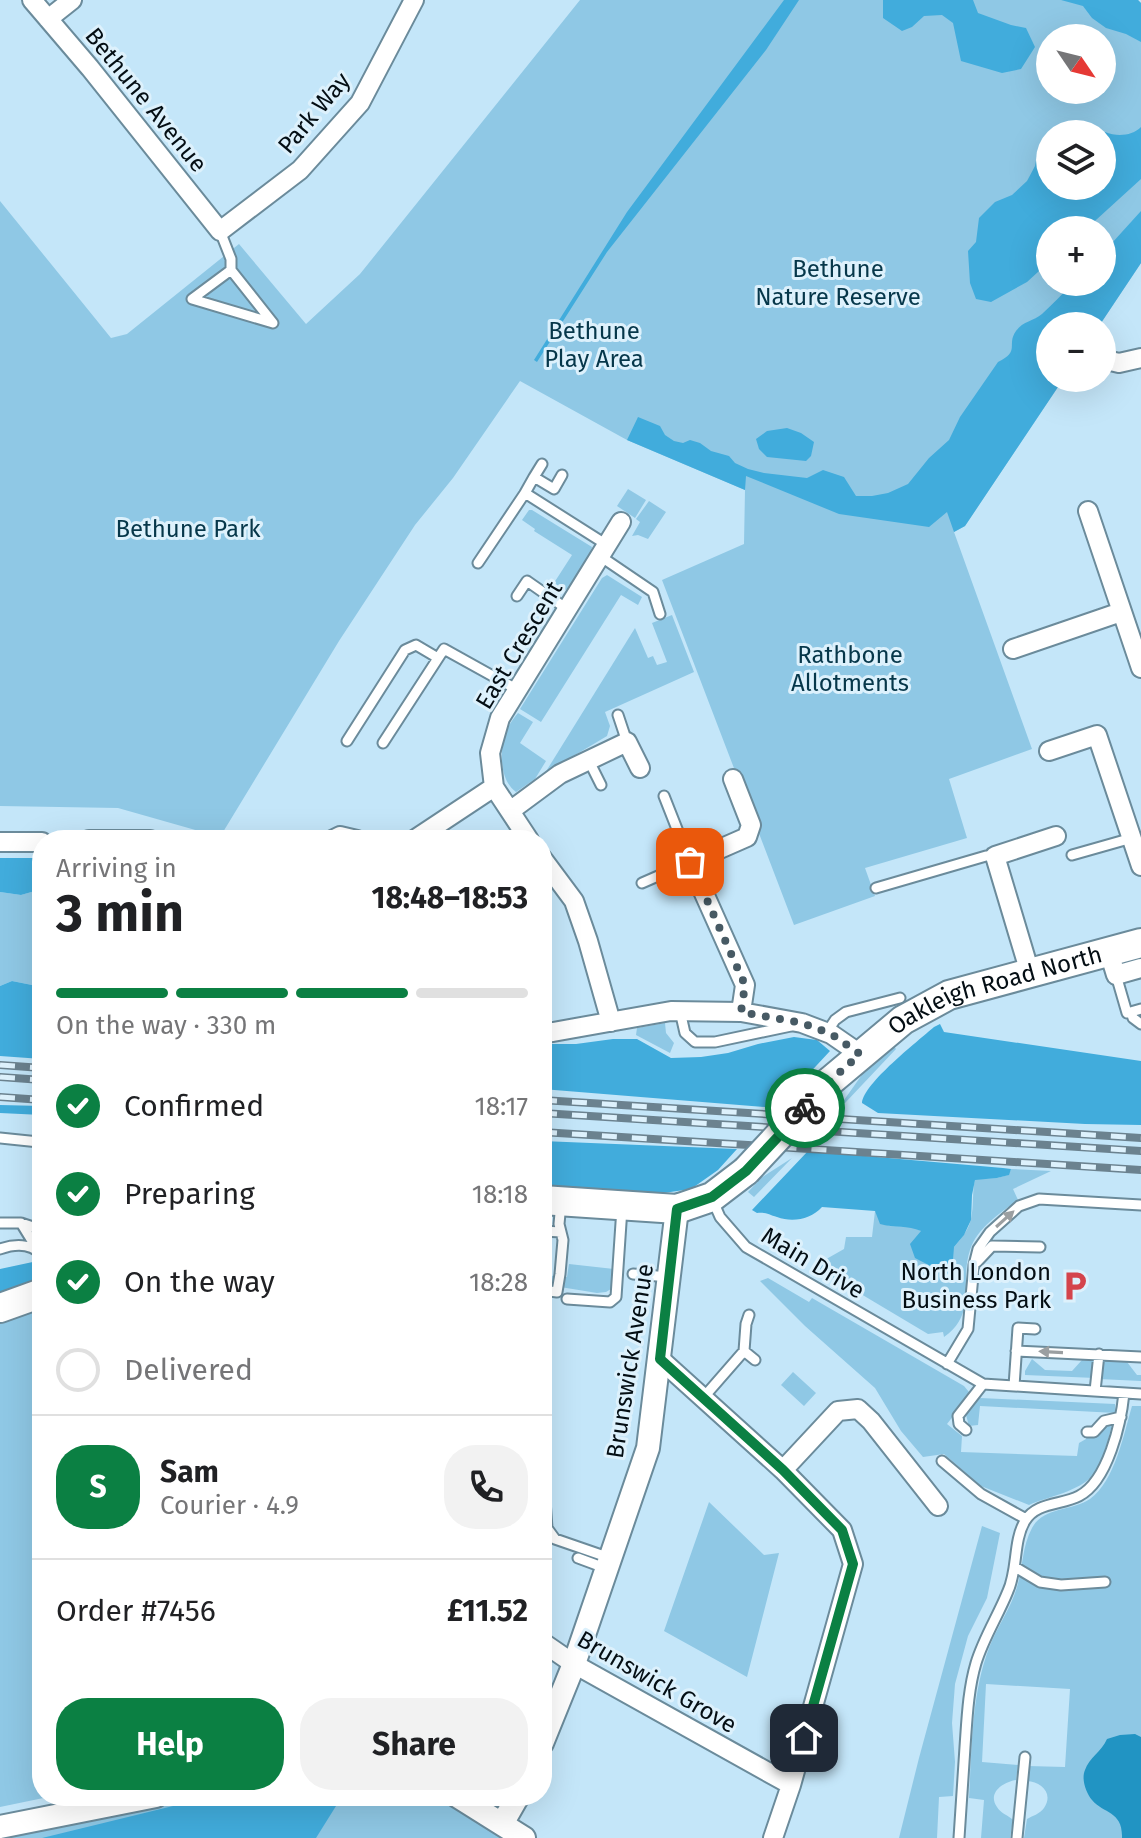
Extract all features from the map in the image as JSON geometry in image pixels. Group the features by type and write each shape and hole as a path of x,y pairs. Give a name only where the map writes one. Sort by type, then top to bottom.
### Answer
{"main road":[{"name":"Oakleigh Road North","path":"677,1209 712,1197 746,1171 829,1082 903,1020 949,995 1030,973 1112,963 1141,943"},
{"path":"552,1200 677,1209"},
{"path":"0,1308 32,1297"}],"street":[{"name":"Bethune Avenue","path":"32,0 220,231"},
{"path":"48,19 72,0"},
{"name":"Park Way","path":"220,231 300,170 360,103 414,0"},
{"path":"1116,362 1141,358"},
{"path":"1088,511 1141,668"},
{"name":"East Crescent","path":"494,787 490,753 500,718 621,522"},
{"path":"1013,649 1121,612"},
{"path":"1049,751 1097,735 1141,866"},
{"path":"510,811 560,774 627,742 640,768"},
{"path":"733,779 751,825 747,837 690,862 745,985 741,1012"},
{"path":"429,830 494,787 522,830"},
{"path":"1030,973 995,856 1056,836"},
{"path":"0,842 32,842"},
{"path":"552,871 574,901 611,1022"},
{"path":"1112,963 1141,968"},
{"path":"552,1032 671,1011 741,1012 802,1023 827,1032 860,1054"},
{"name":"Brunswick Avenue","path":"552,1718 574,1664 648,1448 677,1209"},
{"path":"660,1359 783,1470 842,1530 853,1564 791,1785 773,1838"},
{"path":"783,1470 838,1411 858,1409 938,1506"},
{"name":"Brunswick Grove","path":"552,1649 791,1785"},
{"path":"0,1827 106,1806"},
{"path":"473,1806 524,1838"},
{"path":"502,1824 512,1806"}],"lane":[{"path":"220,231 231,259 231,270 273,323 192,299 231,270"},
{"path":"478,563 542,464"},
{"path":"534,477 554,489 562,475"},
{"path":"525,493 604,550 653,592 660,614"},
{"path":"517,596 527,581 567,609"},
{"path":"347,741 405,650 416,645 438,658"},
{"path":"383,743 444,649 518,690"},
{"path":"618,715 627,742"},
{"path":"589,761 601,785"},
{"path":"642,883 690,862 664,796"},
{"path":"1072,855 1132,838"},
{"path":"876,888 995,856"},
{"path":"1112,963 1127,1013 1136,1011"},
{"path":"827,1032 835,1020 846,1012 900,998"},
{"path":"680,1011 685,1033 695,1042 715,1042 802,1023"},
{"path":"1136,1011 1133,1018 1141,1024"},
{"path":"0,1138 32,1141"},
{"name":"Main Drive","path":"712,1197 720,1217 746,1247 983,1384 1141,1394"},
{"path":"947,1364 968,1329 978,1249 990,1232 1019,1206 1039,1199 1141,1205"},
{"path":"552,1200 563,1240 560,1297"},
{"path":"552,1294 610,1302 616,1297 622,1206"},
{"path":"0,1223 32,1227"},
{"path":"21,1223 32,1240"},
{"path":"552,1232 561,1232"},
{"path":"0,1249 14,1244 32,1250"},
{"path":"974,1265 992,1246 1040,1247"},
{"path":"633,1274 670,1277"},
{"path":"703,1398 744,1351 749,1315"},
{"path":"1014,1386 1018,1328 1035,1329"},
{"path":"744,1351 755,1360"},
{"path":"1016,1351 1141,1357"},
{"path":"1095,1391 1099,1354"},
{"path":"966,1430 959,1424 958,1416 983,1384"},
{"path":"959,1838 968,1695 981,1648 1009,1590 1020,1532 1035,1510 1079,1496 1092,1486 1103,1468 1121,1417 1124,1393"},
{"path":"1087,1432 1094,1432 1104,1421 1121,1417"},
{"path":"942,1461 981,1494 1026,1519"},
{"path":"552,1535 609,1563"},
{"path":"578,1558 609,1563"},
{"path":"1015,1567 1040,1582 1061,1585 1105,1582"},
{"path":"1017,1838 1025,1757"}],"green space":[{"path":"580,0 1138,0 1141,3 1141,263 1108,312 1036,312 1036,392 1055,392 965,526 954,532 1032,749 949,779 967,838 865,868 875,896 794,925 662,580 744,544 745,490 627,440 520,381 453,478 415,525 339,641 224,830 195,830 118,808 0,806 0,201 111,338 127,334 239,244 306,324 360,274"},
{"path":"628,489 646,500 635,518 617,506"},
{"path":"649,501 666,512 648,539 632,536 640,522 636,519"},
{"path":"529,510 592,547 568,589 560,591 552,586 572,555 522,520"},
{"path":"607,575 642,597 638,605 621,595 541,722 520,709 602,578"},
{"path":"672,615 694,672 605,712 610,726 607,736 545,773 635,628 648,658 653,656 657,665 667,662 652,623"},
{"path":"518,713 533,722 520,743 546,761 535,779 516,792 506,780 502,754 507,730"},
{"path":"0,892 21,895 32,892 32,985 12,981 0,986"},
{"path":"665,1023 666,1033 674,1043 670,1053 636,1035 637,1028"},
{"path":"893,1045 896,1049 842,1103 866,1069"},
{"path":"792,1158 754,1197 748,1192 761,1178"},
{"path":"1011,1169 1051,1171 1013,1189 1018,1200 990,1222 973,1242 967,1262 966,1297 961,1318 944,1337 943,1332 928,1334 814,1266 844,1249 846,1237 872,1237 875,1211 889,1226 913,1227 954,1247 970,1223 975,1179 1008,1175"},
{"path":"569,1264 614,1269 611,1289 606,1292 552,1286 552,1276 567,1277"},
{"path":"768,1278 809,1302 812,1298 964,1386 969,1392 968,1397 947,1424 962,1436 961,1452 1077,1456 1079,1443 1086,1439 1087,1432 1110,1421 1112,1425 1097,1469 1080,1485 1029,1505 981,1486 944,1454 923,1457 901,1431 875,1388 760,1281"},
{"path":"32,1309 32,1800 0,1807 0,1318"},
{"path":"1032,1359 1045,1370 1072,1371 1082,1360 1096,1361 1095,1378 1025,1375"},
{"path":"1101,1360 1127,1362 1137,1375 1141,1375 1141,1381 1099,1379"},
{"path":"793,1372 816,1393 804,1406 781,1385"},
{"path":"980,1398 1115,1404 1116,1413 980,1406 978,1425 969,1426 966,1415"},
{"path":"1132,1406 1141,1406 1141,1838 1024,1838 1027,1819 1042,1810 1048,1798 1041,1786 1027,1781 1028,1766 1065,1767 1070,1689 986,1684 982,1762 1018,1765 1016,1780 1002,1786 994,1797 998,1809 1013,1820 1010,1838 981,1838 984,1800 969,1798 976,1703 989,1648 1019,1580 1026,1542 1032,1528 1043,1516 1083,1503 1099,1491 1112,1469"},
{"path":"709,1502 764,1555 779,1553 747,1677 664,1631"},
{"path":"982,1526 1000,1533 987,1598 968,1636 955,1684 953,1796 939,1797 937,1838 899,1838 919,1758"},
{"path":"96,1806 475,1806 526,1838 0,1838 0,1824"}],"shaded area":[{"path":"784,0 799,0 766,50 607,252 537,362 534,360 627,212"},
{"path":"883,0 973,0 978,13 1026,28 1035,47 1021,69 1002,73 961,61 953,23 942,15 924,16 902,31 883,18"},
{"path":"1061,0 1138,0 1141,3 1141,42 1116,31 1116,24 1100,24 1083,6"},
{"path":"1141,127 1141,179 1100,216 1036,216 1036,274 991,302 976,299 970,283 968,251 976,242 979,218 995,202 1012,195 1027,181 1036,160 1036,200 1116,200 1116,135"},
{"path":"1141,211 1141,263 1108,312 1044,312 1060,296 1116,296 1116,239"},
{"path":"1036,318 1036,392 1055,392 965,526 954,532 947,512 929,527 839,514 746,476 745,490 627,440 638,417 660,426 665,435 674,441 700,443 748,469 807,478 823,470 844,477 856,496 888,493 908,484 949,440 960,417 998,362 1011,351 1013,336 1025,323"},
{"path":"787,428 814,442 811,456 806,461 767,457 759,449 756,439 767,431"},
{"path":"0,858 32,858 32,892 21,895 0,892"},
{"path":"12,981 32,985 32,1058 0,1056 0,986"},
{"path":"940,1024 944,1032 1141,1061 1141,1125 878,1113 862,1103 881,1074"},
{"path":"794,1037 817,1040 830,1051 777,1108 552,1090 552,1044 637,1039 671,1058 728,1053"},
{"path":"0,1105 32,1106 32,1115 0,1113"},
{"path":"552,1141 737,1149 718,1170 691,1189 643,1196 552,1190"},
{"path":"808,1151 1011,1169 1009,1175 975,1180 971,1220 954,1247 952,1272 946,1274 915,1258 910,1244 921,1231 880,1224 875,1211 822,1207 807,1217 789,1220 752,1210"},
{"path":"32,1262 32,1291 0,1302 0,1269"},
{"path":"1135,1734 1141,1737 1141,1838 1122,1838 1116,1818 1090,1797 1084,1774 1089,1762 1107,1739"},
{"path":"173,1806 336,1806 316,1838 42,1838"}],"railway":[{"path":"0,1065 32,1067"},
{"path":"0,1077 32,1079"},
{"path":"0,1097 32,1099"},
{"path":"552,1101 1141,1138"},
{"path":"552,1114 1141,1151"},
{"path":"552,1133 1141,1170"}],"way so far":[{"path":"690,862 745,985 741,1012 802,1023 831,1034 860,1054 805,1108"}],"place":[{"name":"North London Business Park","path":"1075,1286"}],"route":[{"path":"804,1738 853,1564 842,1530 783,1470 660,1359 677,1209 712,1197 746,1171 805,1108"}],"park label":[{"name":"Bethune Nature Reserve","path":"838,283"},
{"name":"Bethune Play Area","path":"594,345"},
{"name":"Bethune Park","path":"188,529"},
{"name":"Rathbone Allotments","path":"850,669"}]}
